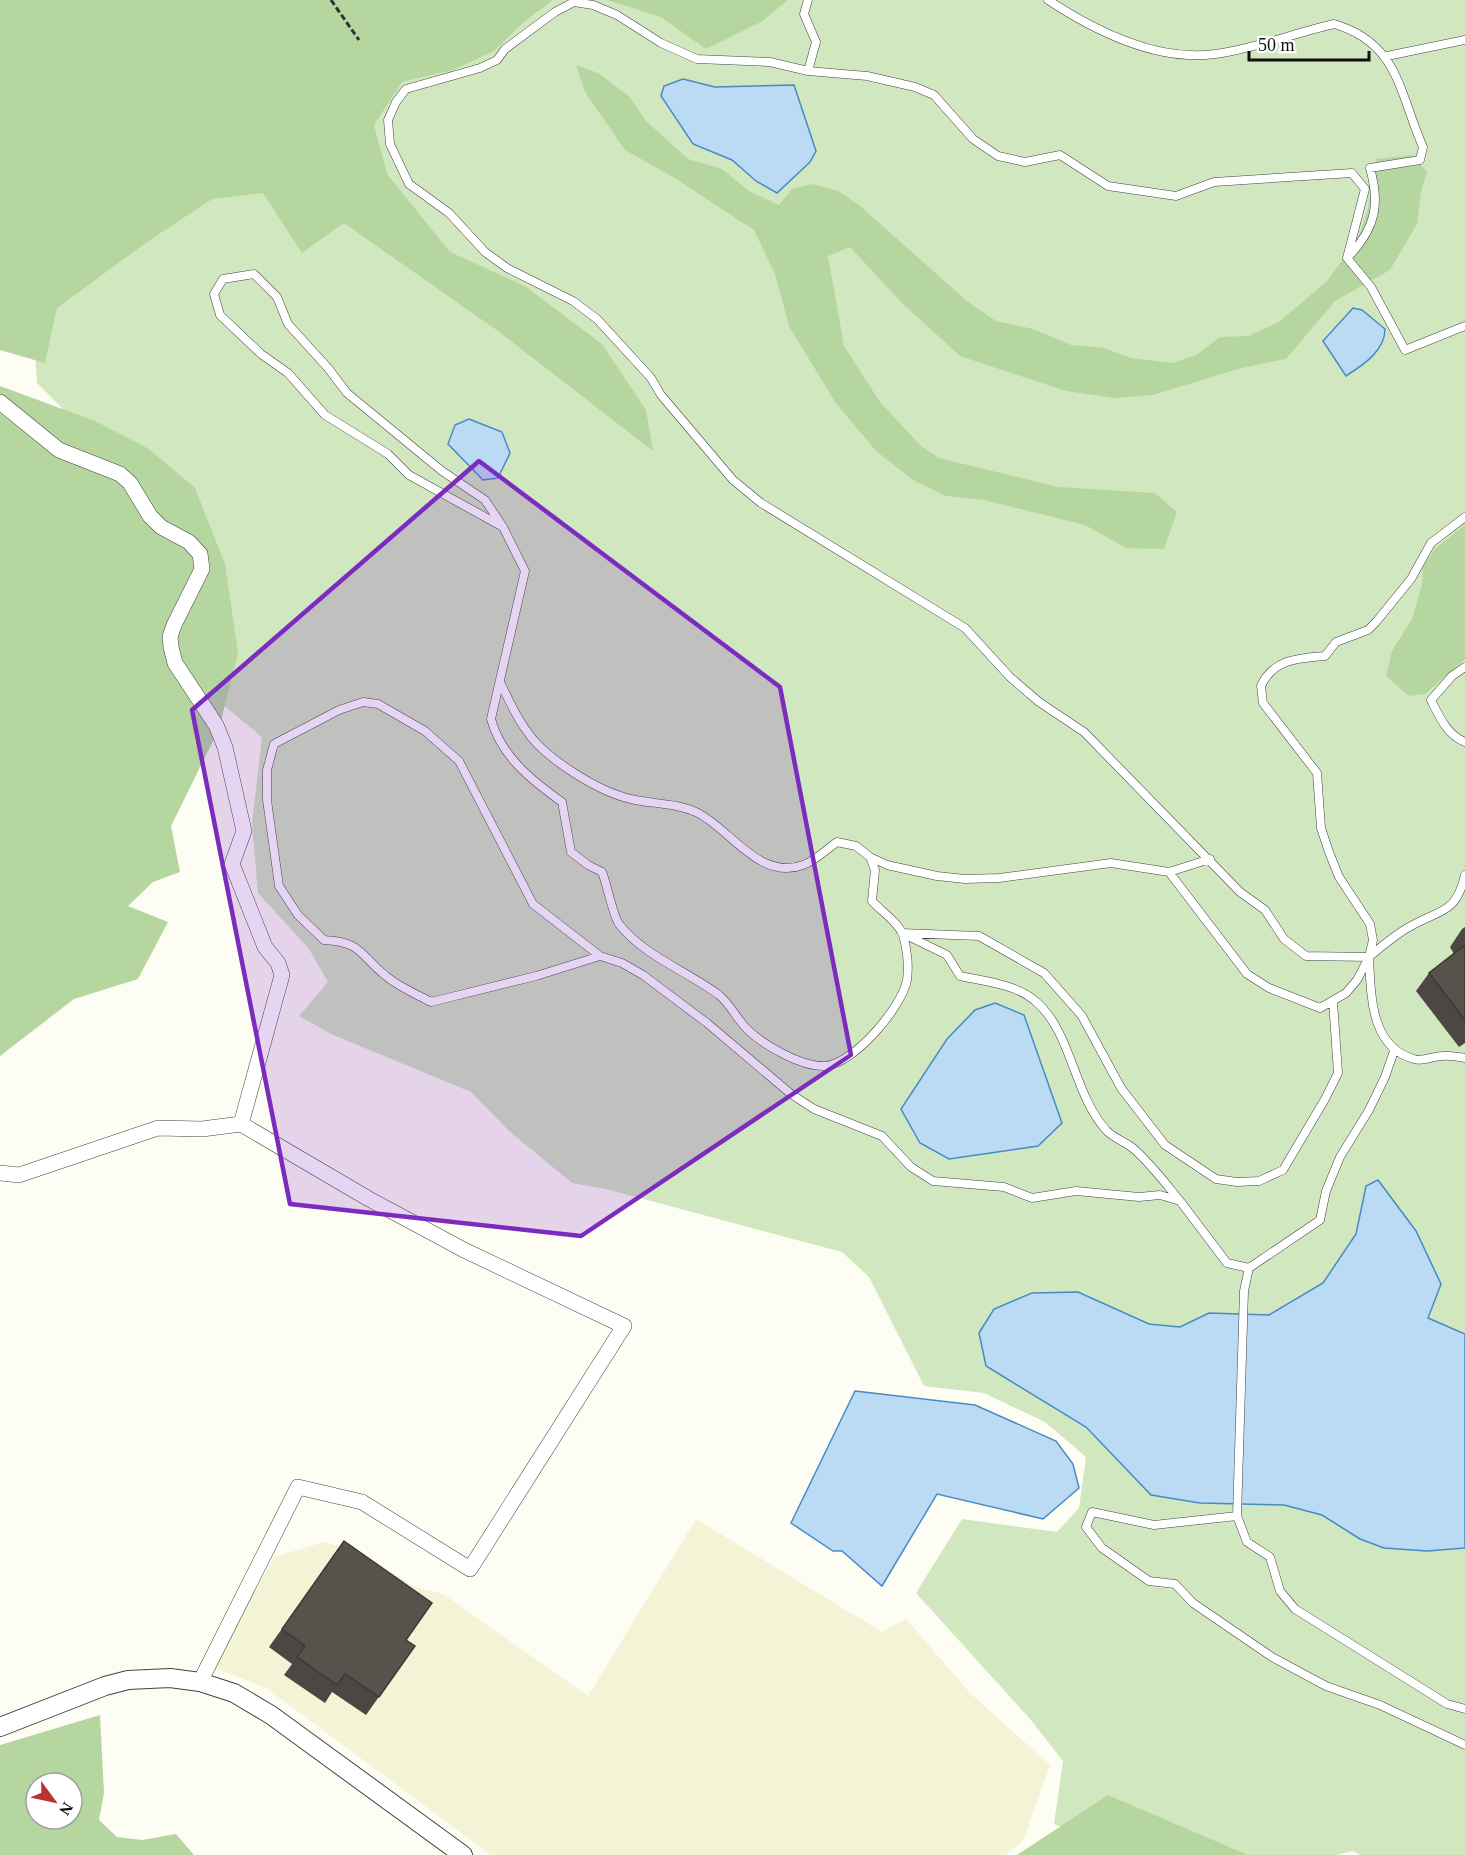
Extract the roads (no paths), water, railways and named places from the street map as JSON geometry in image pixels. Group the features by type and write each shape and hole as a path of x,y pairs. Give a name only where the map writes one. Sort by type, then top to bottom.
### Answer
{"street":[{"path":"0,402 59,450 120,474 130,483 150,516 161,527 189,542 200,554 202,569 170,637 172,656 216,725 225,747 244,831 243,841 232,864 265,946 282,975 241,1124"},
{"path":"0,1173 19,1175 158,1128 202,1129 241,1124 369,1200 464,1250 624,1326 470,1569 362,1502 298,1487 200,1682"},
{"path":"0,1727 86,1693 128,1680 170,1678 200,1682 234,1693 271,1715 463,1855"}],"lane":[{"path":"808,0 804,14 816,42 808,71"},
{"path":"1048,0 1101,31 1174,54 1213,54 1240,50 1334,24 1363,36 1387,56 1423,147 1420,160 1370,168 1377,190 1376,209 1366,238 1347,258"},
{"path":"1347,258 1365,189 1352,173 1214,182 1176,196 1108,186 1060,155 1025,162 998,156 973,139 934,95 915,87 867,76 808,71 770,62 697,59 662,43 617,15 593,5 574,2 555,12 505,48 498,60 480,68 406,89 396,102 388,120 390,144 409,184 449,213 485,252 507,268 573,301 597,319 651,378 661,395 733,480 761,503 965,628 1010,677 1039,702 1084,732 1240,892 1264,910 1284,939 1306,956 1370,957"},
{"path":"1387,56 1465,40"},
{"path":"1347,258 1371,287 1405,350 1465,326"},
{"path":"503,527 409,474 388,454 325,415 288,374 261,354 220,315 214,294 223,279 254,274 265,282 277,297 288,324 328,368 347,393 442,471 485,500 503,527 525,571 490,719 496,739 522,771 562,802 571,852 602,872 617,922 652,953 720,996 746,1027 765,1044 807,1063 826,1066 843,1060 876,1032 900,997 907,982 908,968 902,933"},
{"path":"1465,517 1431,543 1411,579 1368,630 1336,642 1325,656 1289,661 1274,666 1261,686 1263,703 1317,773 1321,828 1339,878 1370,924 1373,940 1370,957 1371,1002 1381,1030 1394,1050 1417,1060 1442,1055 1465,1058"},
{"path":"1465,667 1452,676 1431,700 1443,723 1458,739 1465,742"},
{"path":"500,682 527,732 574,772 591,783 632,799 657,801 696,812 746,851 770,864 787,868 805,865 837,842 856,846 870,857 887,865 937,876 965,879 999,878 1111,863 1169,872 1209,859"},
{"path":"600,956 536,976 431,1002 385,976 360,950 347,941 324,940 298,915 279,886 267,800 267,770 274,744 339,710 363,702 378,704 425,730 459,761 533,904 600,956 622,963 643,975 707,1023 770,1078 813,1109 882,1136 911,1167 933,1180 1004,1187 1032,1198 1076,1191 1139,1197 1160,1195 1180,1201"},
{"path":"870,857 875,870 872,901 902,933 947,955 960,976 991,982 1034,999 1047,1014 1064,1044 1090,1107 1108,1133 1134,1149 1180,1201 1227,1263 1249,1268"},
{"path":"1169,872 1247,974 1269,988 1320,1008 1351,987 1370,957 1412,925 1450,908 1460,895 1465,875"},
{"path":"902,933 979,936 1044,973 1082,1016 1120,1088 1165,1145 1216,1179 1259,1181 1283,1170 1293,1157 1338,1073 1333,1001"},
{"path":"1394,1050 1385,1077 1369,1110 1340,1156 1326,1191 1320,1220 1249,1268 1244,1291 1237,1516 1247,1542 1270,1557 1280,1591 1295,1609 1448,1704 1465,1709"},
{"path":"1237,1516 1154,1525 1092,1512 1086,1527 1101,1548 1149,1581 1174,1584 1193,1603 1272,1657 1326,1686 1380,1705 1465,1745"}],"water":[{"path":"683,79 715,87 794,85 816,151 810,162 777,193 756,181 732,160 693,144 661,96 664,86"},
{"path":"1353,308 1362,310 1385,329 1377,351 1346,376 1323,341"},
{"path":"469,419 502,432 510,453 498,478 483,480 448,444 455,425"},
{"path":"995,1003 1024,1015 1062,1123 1038,1146 949,1159 920,1143 901,1109 947,1039 975,1010"},
{"path":"1378,1180 1416,1231 1441,1284 1428,1318 1465,1334 1465,1548 1427,1551 1384,1548 1360,1539 1322,1515 1284,1505 1200,1503 1151,1495 1086,1427 986,1366 979,1333 994,1309 1032,1293 1078,1292 1149,1324 1180,1327 1209,1313 1269,1315 1323,1283 1356,1234 1366,1186"},
{"path":"855,1391 975,1405 1056,1441 1073,1464 1079,1488 1043,1519 937,1494 882,1586 842,1551 833,1551 791,1523"}]}
